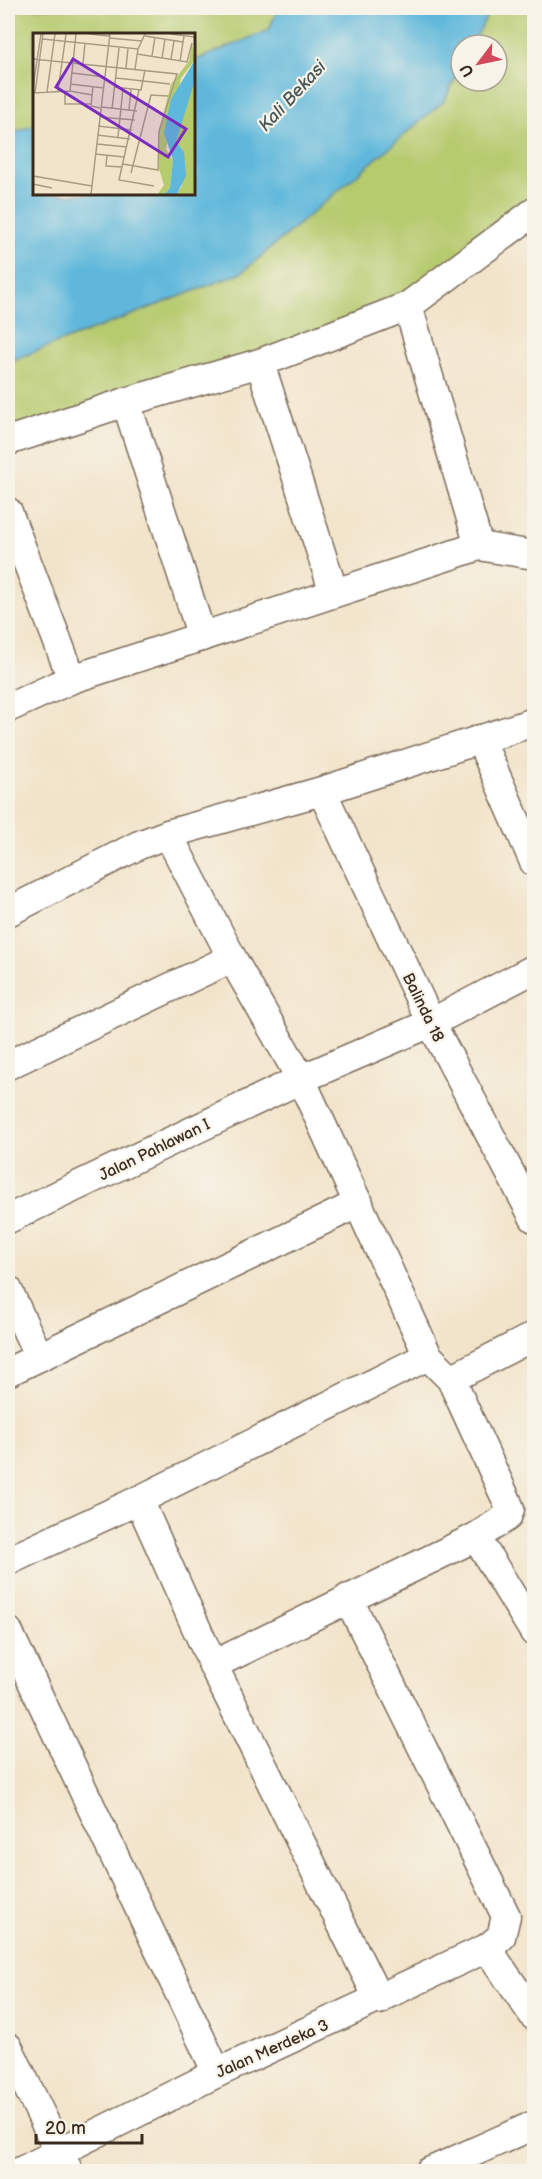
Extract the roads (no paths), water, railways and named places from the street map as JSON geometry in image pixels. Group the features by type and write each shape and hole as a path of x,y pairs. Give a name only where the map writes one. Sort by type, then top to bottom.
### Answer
{"street":[{"path":"8,441 126,402 260,363 408,306 534,212"},
{"path":"408,306 479,546"},
{"path":"260,363 334,593"},
{"path":"126,402 202,637"},
{"path":"8,512 72,679"},
{"path":"8,708 72,679 479,546 534,555"},
{"path":"8,912 139,845 168,834 322,791 534,722"},
{"path":"480,740 534,862"},
{"name":"Balinda 18","path":"322,791 430,1023 534,1218"},
{"path":"168,834 232,958 301,1079 428,1356 450,1379 510,1509 507,1517 476,1538 213,1665"},
{"path":"8,1065 232,958"},
{"name":"Jalan Pahlawan I","path":"8,1220 301,1079 430,1023 534,969"},
{"path":"8,1372 359,1203"},
{"path":"8,1290 39,1357"},
{"path":"450,1379 534,1336"},
{"path":"8,1561 139,1500 428,1356"},
{"path":"139,1500 213,1665 379,2000"},
{"path":"476,1538 534,1632"},
{"path":"348,1598 506,1916 501,1937 487,1948 533,2012"},
{"path":"8,1631 217,2073"},
{"name":"Jalan Merdeka 3","path":"19,2172 64,2162 217,2073 379,2000 487,1948"},
{"path":"8,2046 64,2162"},
{"path":"429,2172 534,2125"}],"water":[{"name":"Kali Bekasi","path":"278,8 491,8 478,33 449,33 449,91 444,101 241,273 8,362 8,135 33,125 33,195 195,195 195,61 269,30"}]}
